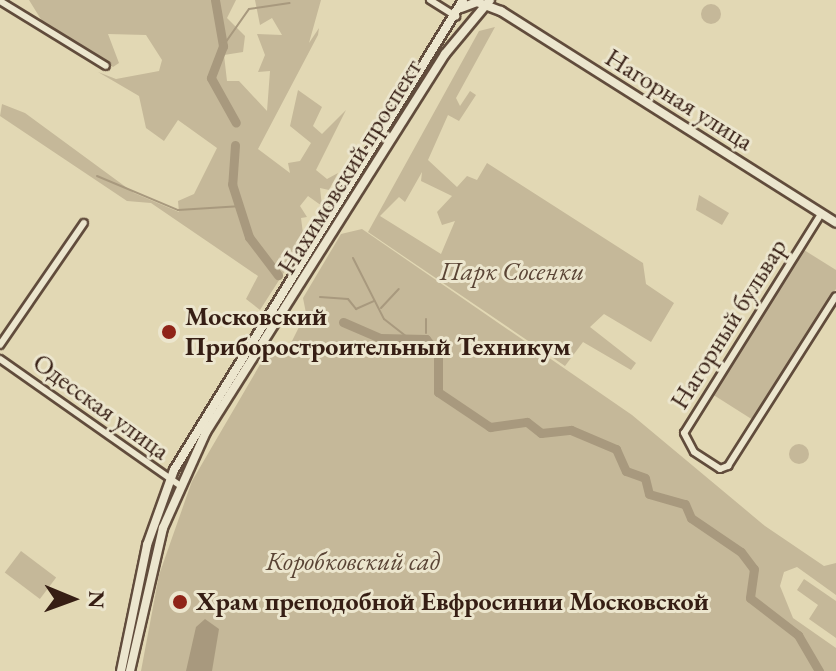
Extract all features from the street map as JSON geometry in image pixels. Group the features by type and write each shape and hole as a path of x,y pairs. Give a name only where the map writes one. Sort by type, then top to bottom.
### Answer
{"main road":[{"path":"498,0 501,11"},
{"path":"460,8 485,1"},
{"name":"Нахимовский проспект","path":"130,671 179,485 265,336 470,18 485,1"},
{"name":"Нагорная улица","path":"485,1 836,223"},
{"path":"470,18 486,7 501,11"},
{"name":"Нахимовский проспект","path":"121,671 170,480 460,8"}],"street":[{"path":"430,0 460,8"},
{"path":"0,1 106,66"},
{"name":"Нагорный бульвар","path":"821,214 684,433 694,452 720,469 728,466 836,296"},
{"path":"0,345 84,223"},
{"name":"Одесская улица","path":"0,359 179,485"}],"green space":[{"path":"29,0 236,0 227,18 245,36 243,52 224,55 227,81 239,81 267,111 270,71 258,72 265,55 257,34 282,35 272,18 260,25 255,0 321,0 309,43 319,28 318,35 258,149 290,173 288,163 300,161 311,143 290,126 298,90 322,107 313,126 322,134 346,110 316,170 327,179 338,173 329,190 320,188 322,206 308,196 300,206 307,217 301,218 304,241 260,310 246,299 258,276 151,203 127,201 0,116 2,104 25,113 134,193 179,212 178,201 194,194 217,148 178,120 164,141 146,128 139,96 98,72 116,79 159,71 162,60 146,35 108,34 119,63 113,67 42,21"},
{"path":"711,4 718,7 721,14 718,21 711,24 704,21 701,14 704,7"},
{"name":"Парк Сосенки","path":"495,27 456,98 460,106 470,91 476,95 459,121 448,115 428,160 457,187 467,176 477,180 487,163 643,263 646,284 674,303 651,342 604,314 590,327 636,363 631,370 583,342 565,366 368,232 479,31","holes":["422,172 421,181 452,196 437,212 442,225 455,221 441,254 380,216 399,197 405,202"]},
{"path":"699,195 729,213 722,225 696,210"},
{"name":"Коробковский сад","path":"362,229 632,415 765,526 824,566 836,563 836,595 797,567 784,572 780,586 793,618 836,648 836,671 141,671 159,575 192,481 272,344 290,345 306,313 303,298 341,234"},
{"path":"804,250 836,270 836,289 753,420 712,394"},
{"path":"799,444 806,447 809,454 806,461 799,464 792,461 789,454 792,447"},
{"path":"21,551 56,577 40,599 5,573"},
{"path":"804,579 836,601 836,638 809,619 818,605 797,590"}],"shaded area":[{"path":"205,619 219,629 212,671 186,671 196,627"}],"waterway":[{"path":"215,0 223,46 211,78 236,123"},
{"path":"223,46 249,9 290,3"},
{"path":"235,145 232,184 249,237 278,275"},
{"path":"97,176 178,210 242,206"},
{"path":"353,258 384,319 406,336"},
{"path":"381,308 399,289"},
{"path":"320,297 348,299 356,309 374,301"},
{"path":"426,319 426,333"},
{"path":"343,322 380,338 426,339 438,354 438,392 490,427 527,422 541,433 571,430 616,449 626,471 645,478 649,494 685,504 691,518 741,552 754,569 750,598 798,635 819,671"}],"place":[{"name":"Московский Приборостроительный Техникум","path":"169,332"},
{"name":"Храм преподобной Евфросинии Московской","path":"180,602"}]}
